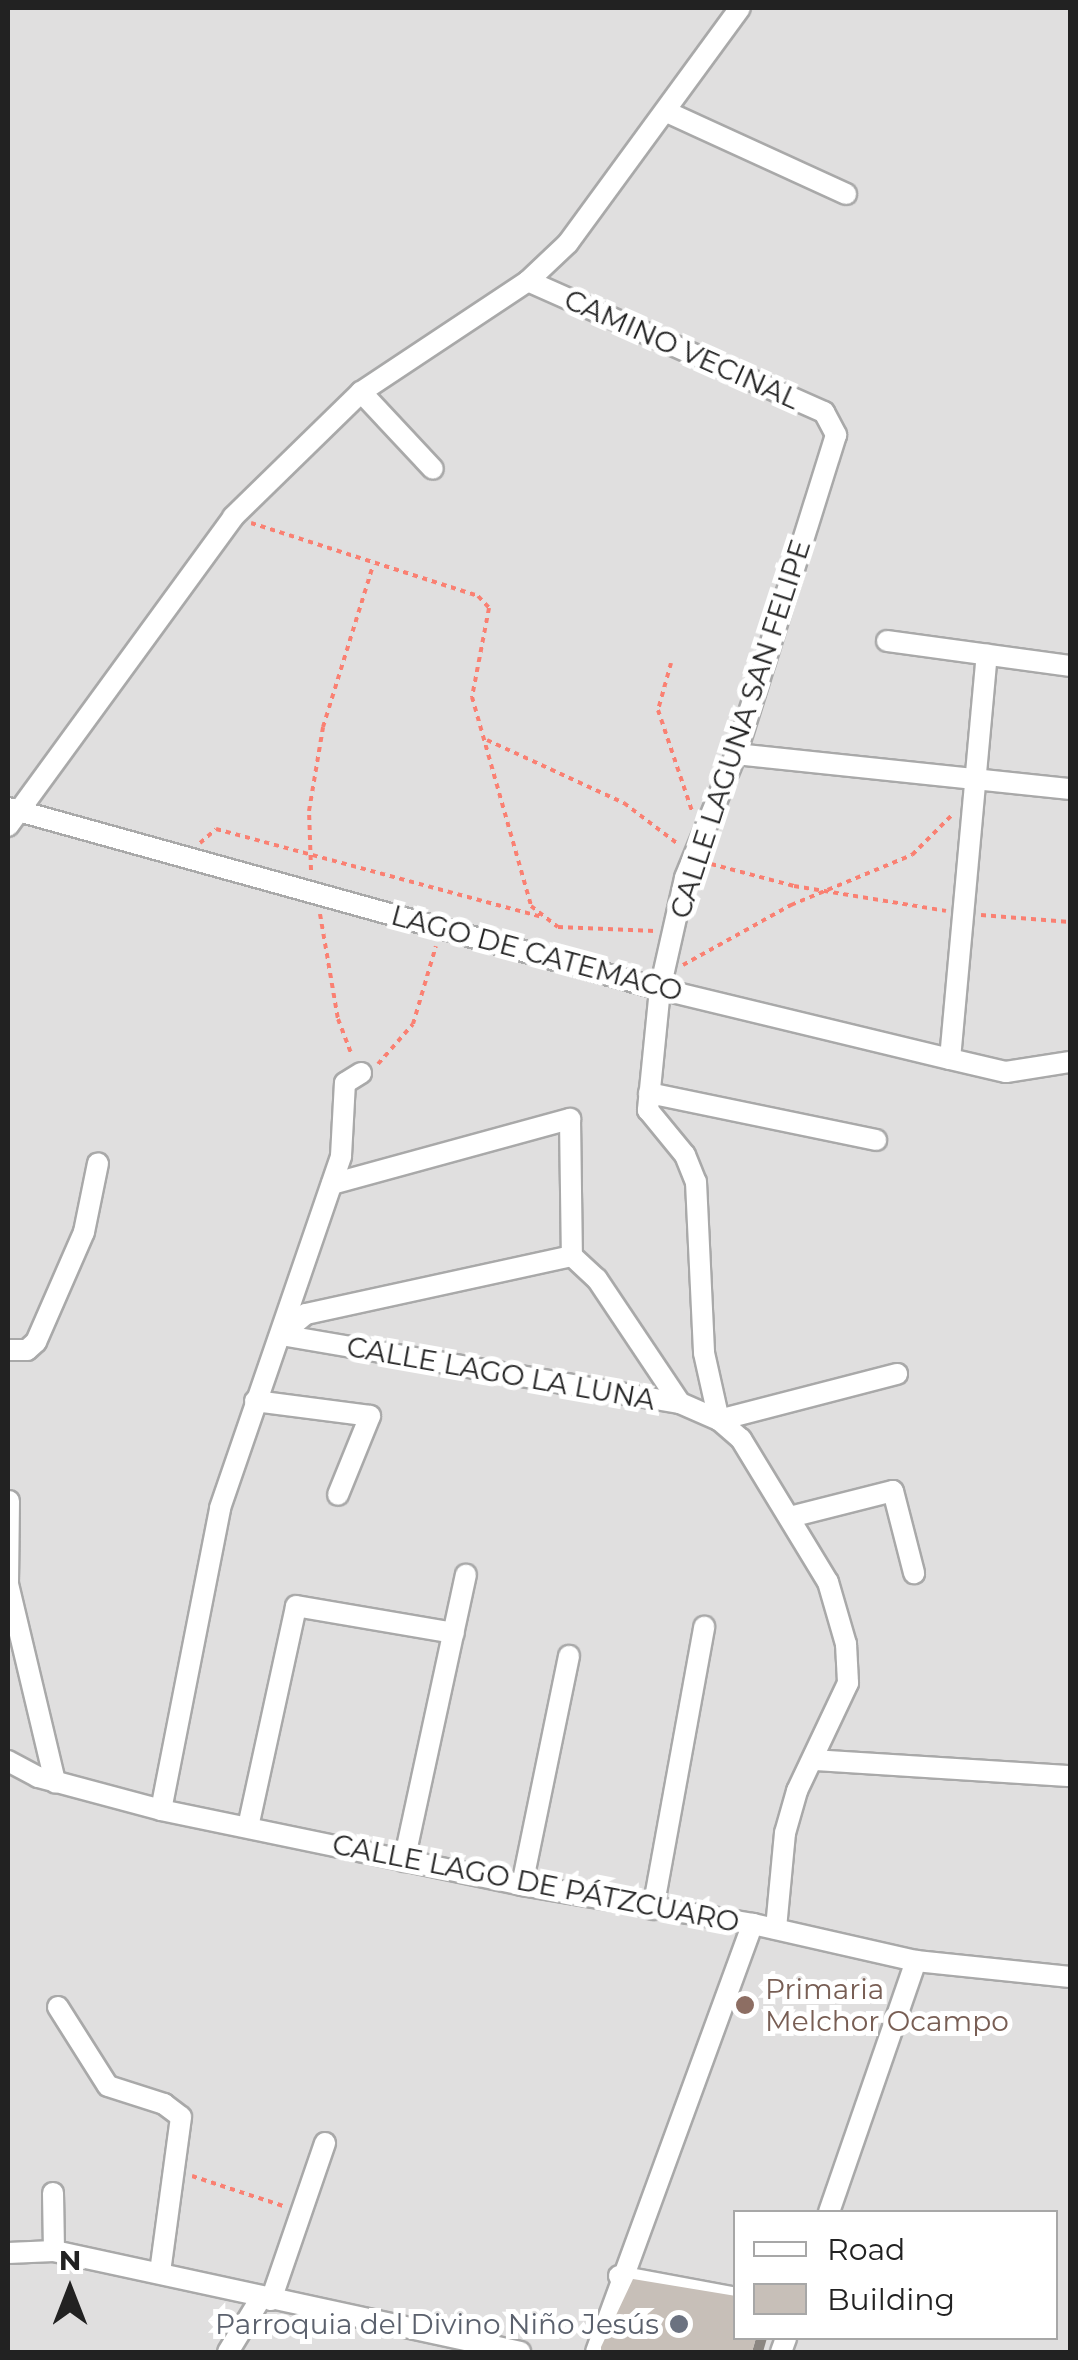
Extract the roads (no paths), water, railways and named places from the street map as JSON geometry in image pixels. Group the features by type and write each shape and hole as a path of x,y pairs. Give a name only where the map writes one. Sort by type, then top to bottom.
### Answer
{"street":[{"path":"11,814 233,517 361,392 528,281 568,243 740,8"},
{"path":"667,112 846,194"},
{"name":"CAMINO VECINAL","path":"528,281 833,421"},
{"path":"361,392 434,469"},
{"name":"CALLE LAGUNA SAN FELIPE","path":"776,1929 785,1833 848,1683 846,1644 839,1604 790,1516 741,1439 719,1420 704,1353 696,1182 685,1155 651,1121 649,1093 661,983 674,929 694,858 736,754 836,436 833,421"},
{"path":"887,641 1070,666"},
{"path":"950,1058 987,655"},
{"path":"736,754 976,787 1070,789"},
{"name":"LAGO DE CATEMACO","path":"11,814 185,856 440,927 1006,1072 1070,1062"},
{"path":"162,1810 220,1508 341,1156 345,1083 362,1073"},
{"path":"649,1093 876,1140"},
{"path":"332,1184 570,1119 572,1256 597,1279 680,1403"},
{"path":"8,1350 27,1350 36,1342 84,1232 98,1163"},
{"path":"280,1335 306,1314 572,1256"},
{"name":"CALLE LAGO LA LUNA","path":"280,1335 680,1403 719,1420"},
{"path":"719,1420 897,1374"},
{"path":"255,1401 370,1416 338,1494"},
{"path":"790,1516 893,1491 914,1573"},
{"path":"9,1501 8,1584 55,1782"},
{"path":"404,1861 466,1575"},
{"path":"248,1827 296,1606 454,1634"},
{"path":"653,1909 704,1626"},
{"path":"522,1885 569,1656"},
{"path":"814,1760 1070,1776"},
{"name":"CALLE LAGO DE PÁTZCUARO","path":"8,1762 55,1782 162,1810 522,1885 754,1924 916,1960 1070,1977"},
{"path":"596,2352 619,2276 754,1924"},
{"path":"830,2210 916,1960"},
{"path":"58,2007 108,2086 164,2104 180,2117 178,2172 160,2273"},
{"path":"228,2352 266,2299 306,2213 325,2144"},
{"path":"52,2193 54,2251"},
{"path":"8,2253 54,2251 160,2273 458,2348 520,2352"},
{"path":"619,2276 733,2297"}],"place":[{"name":"Primaria Melchor Ocampo","path":"745,2005"},
{"name":"Parroquia del Divino Niño Jesús","path":"679,2324"}]}
